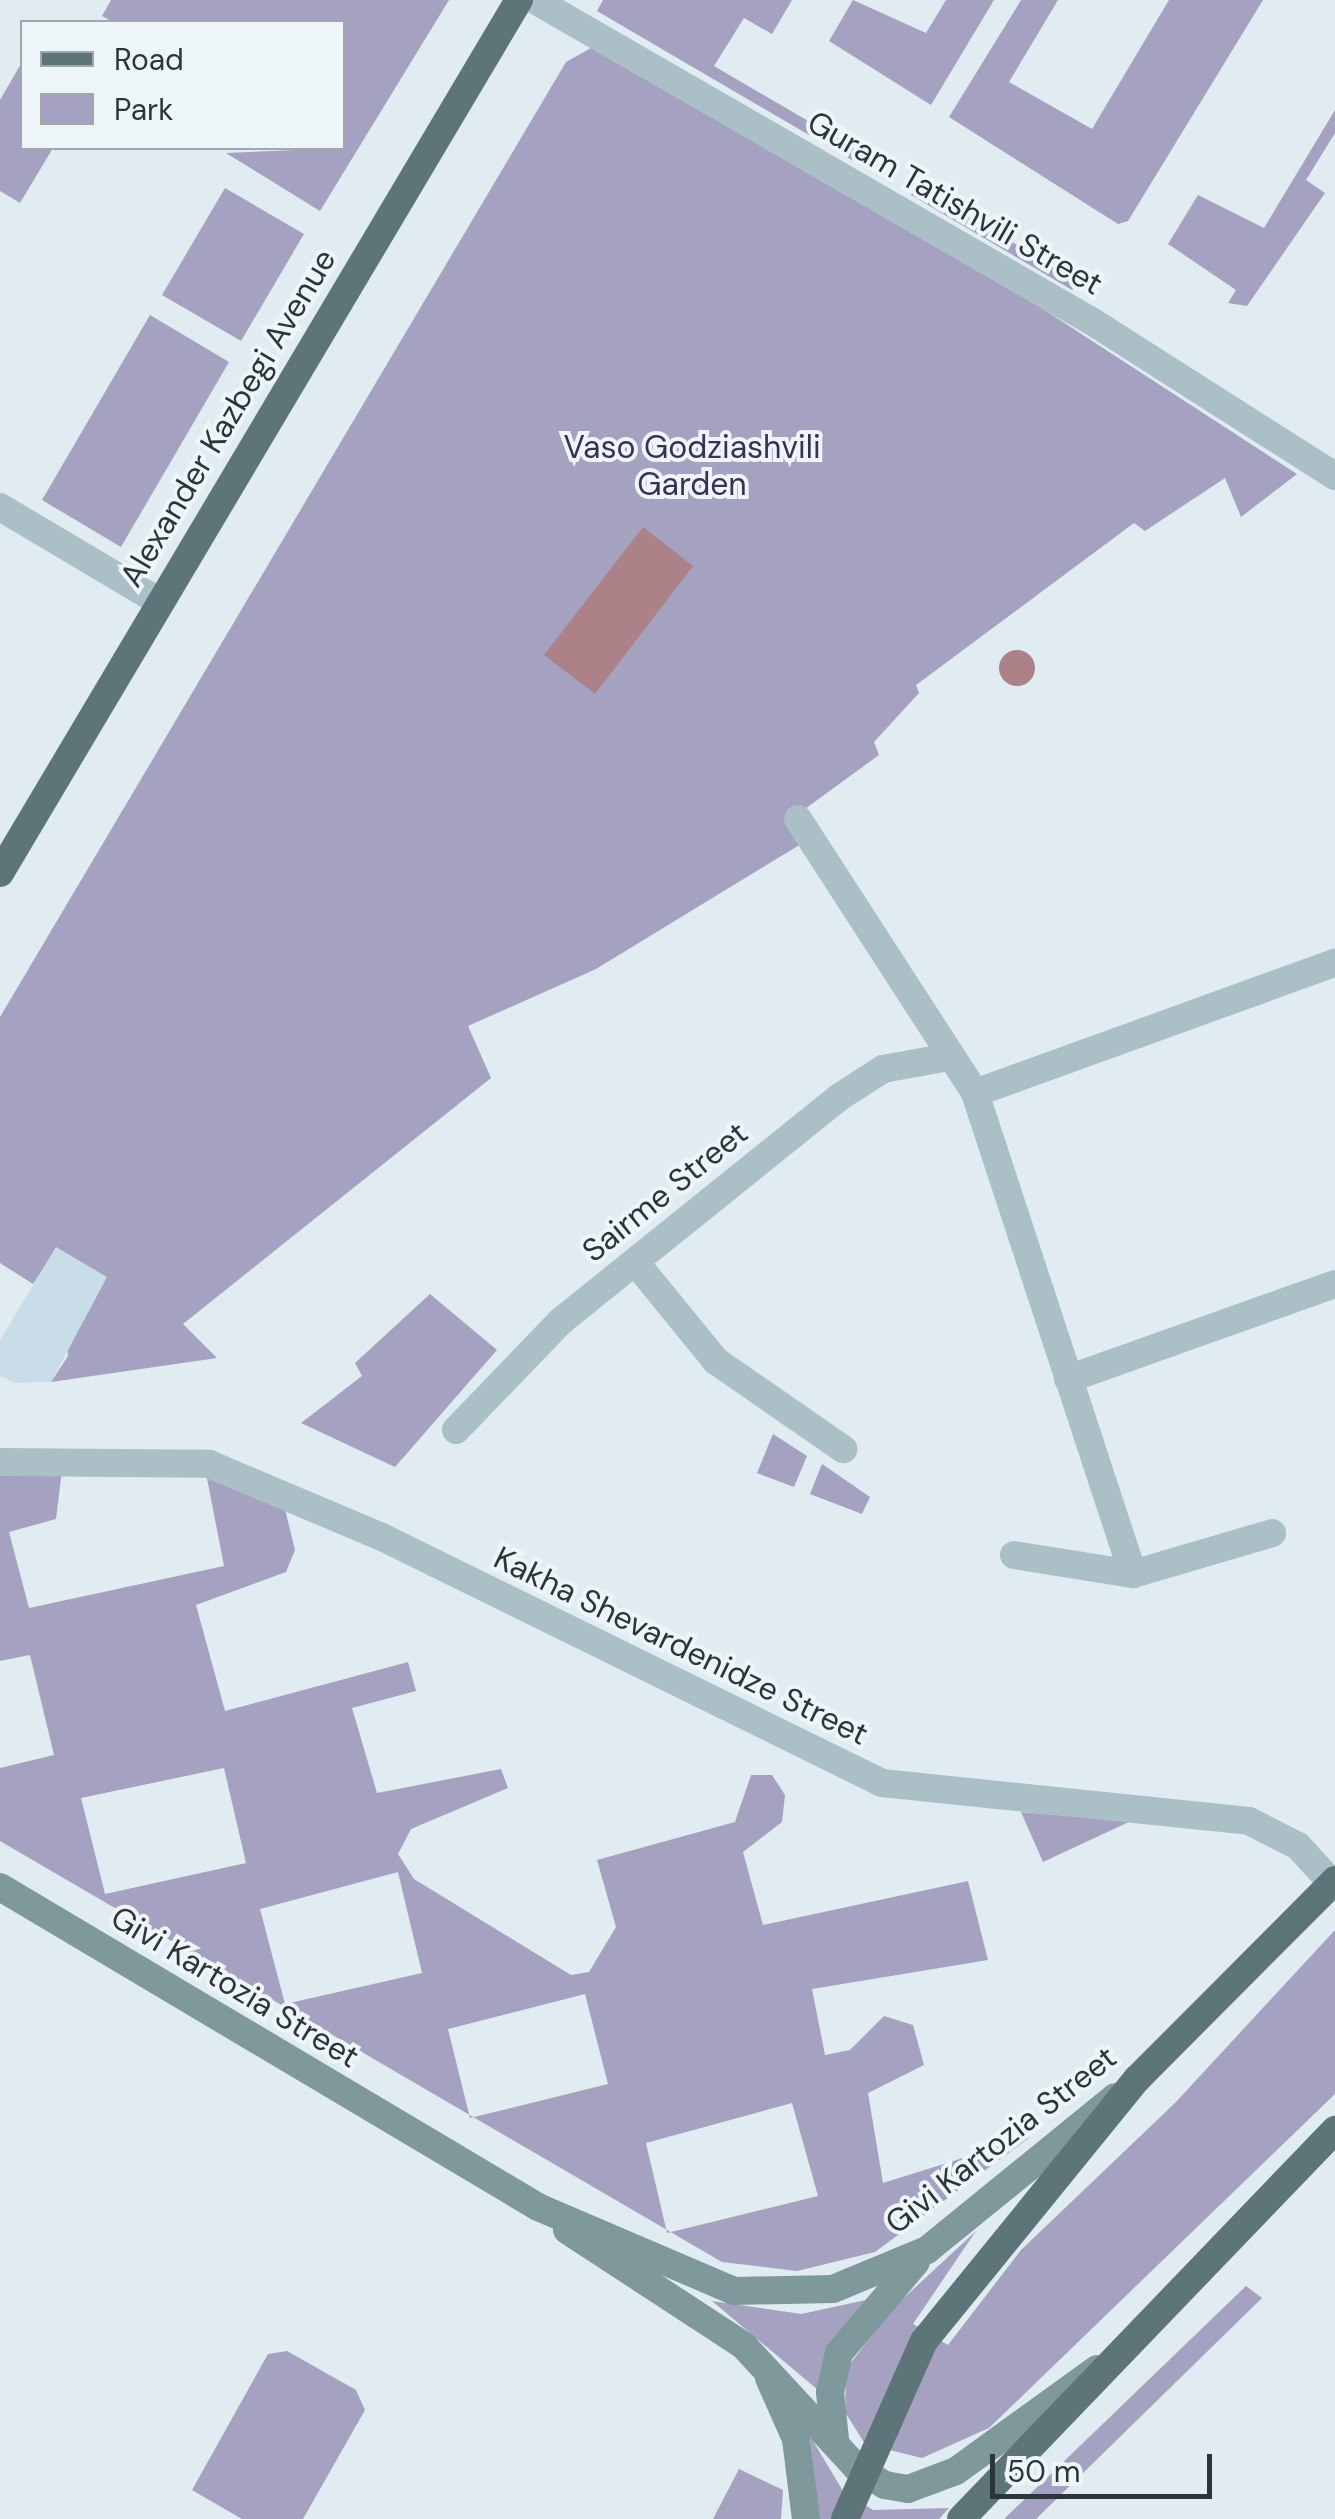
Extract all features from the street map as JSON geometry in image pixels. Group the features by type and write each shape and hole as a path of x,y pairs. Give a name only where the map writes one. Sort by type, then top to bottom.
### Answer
{"main road":[{"name":"Alexander Kazbegi Avenue","path":"0,872 519,0"},
{"name":"Givi Kartozia Street","path":"538,2207 703,2282 762,2295 832,2289 927,2250 1138,2079 1333,1881"},
{"name":"Givi Kartozia Street","path":"0,1887 538,2207 763,2363 835,2440 885,2486 934,2483 1099,2368"},
{"path":"845,2519 924,2340 1138,2079"},
{"path":"960,2519 1099,2368 1335,2130"},
{"path":"835,2440 830,2392 839,2353 927,2250"},
{"path":"763,2363 796,2439 806,2519"}],"street":[{"name":"Guram Tatishvili Street","path":"534,0 1093,322 1335,476"},
{"path":"0,507 160,602"},
{"path":"798,819 974,1093 1133,1574"},
{"path":"974,1093 1335,963"},
{"name":"Sairme Street","path":"456,1430 517,1360 868,1078 914,1059 949,1057"},
{"path":"636,1263 726,1370 843,1449"},
{"path":"1068,1380 1335,1284"},
{"name":"Kakha Shevardenidze Street","path":"0,1462 209,1464 382,1538 882,1783 1249,1821 1298,1846 1333,1881"},
{"path":"1014,1555 1133,1574 1272,1532"}],"green space":[{"path":"111,0 449,0 320,211 226,153 345,150 345,20 109,20 102,16"},
{"path":"603,0 792,0 772,34 744,18 714,66 892,170 886,180 597,11"},
{"path":"853,0 926,33 946,0 994,0 931,105 829,41"},
{"path":"1021,0 1058,0 1009,82 1092,129 1169,0 1263,0 1128,221 1118,224 949,117"},
{"name":"Vaso Godziashvili Garden","path":"591,48 1003,283 1297,474 1241,517 1225,478 1145,531 1134,523 916,685 919,693 874,742 879,755 787,822 801,844 596,969 468,1026 491,1078 183,1324 217,1358 51,1382 68,1356 57,1248 33,1284 0,1263 0,1017 566,62"},
{"path":"20,65 20,150 52,150 20,203 0,191 0,100"},
{"path":"1335,110 1335,133 1306,180 1325,193 1247,306 1228,303 1236,290 1168,244 1198,195 1264,228"},
{"path":"918,186 1078,281 1072,290 911,195"},
{"path":"225,188 304,234 241,341 162,295"},
{"path":"150,315 229,362 121,547 42,500"},
{"path":"430,1294 497,1350 395,1467 301,1423 362,1376 355,1363"},
{"path":"773,1434 807,1456 794,1487 757,1473"},
{"path":"822,1464 870,1497 862,1514 810,1494"},
{"path":"62,1470 56,1519 9,1532 29,1608 224,1566 206,1473 284,1505 295,1550 286,1572 196,1605 225,1711 408,1662 416,1691 352,1708 377,1793 501,1769 508,1788 411,1829 398,1854 414,1879 571,1975 589,1972 616,1927 597,1860 735,1822 751,1775 772,1775 785,1795 782,1822 743,1852 763,1925 968,1881 988,1960 812,1989 825,2055 850,2050 884,2016 913,2025 924,2065 868,2093 883,2183 1030,2137 875,2252 797,2271 722,2262 671,2232 818,2196 792,2103 646,2143 666,2229 474,2117 608,2084 585,1994 448,2029 469,2115 0,1841 0,1768 54,1755 30,1655 0,1661 0,1474","holes":["224,1768 246,1863 105,1894 81,1798","398,1872 422,1973 285,2004 260,1909"]},
{"path":"1021,1812 1131,1821 1043,1862"},
{"path":"1335,1930 1335,2094 989,2428 922,2458 865,2444 845,2412 846,2369 893,2308 976,2231 913,2324 948,2345 1021,2250 1175,2103"},
{"path":"1246,2286 1262,2298 1036,2519 1004,2519"},
{"path":"866,2300 818,2390 712,2301 801,2314"},
{"path":"287,2351 356,2390 365,2410 303,2519 242,2519 192,2490 268,2354"},
{"path":"810,2436 843,2491 873,2510 949,2508 939,2519 819,2519"},
{"path":"739,2469 783,2490 781,2519 713,2519"}],"shaded area":[{"path":"643,527 693,566 595,694 544,655"},
{"path":"1017,650 1030,655 1035,668 1030,681 1017,686 1004,681 999,668 1004,655"},
{"path":"56,1247 107,1277 51,1382 15,1383 0,1376 0,1340"}]}
